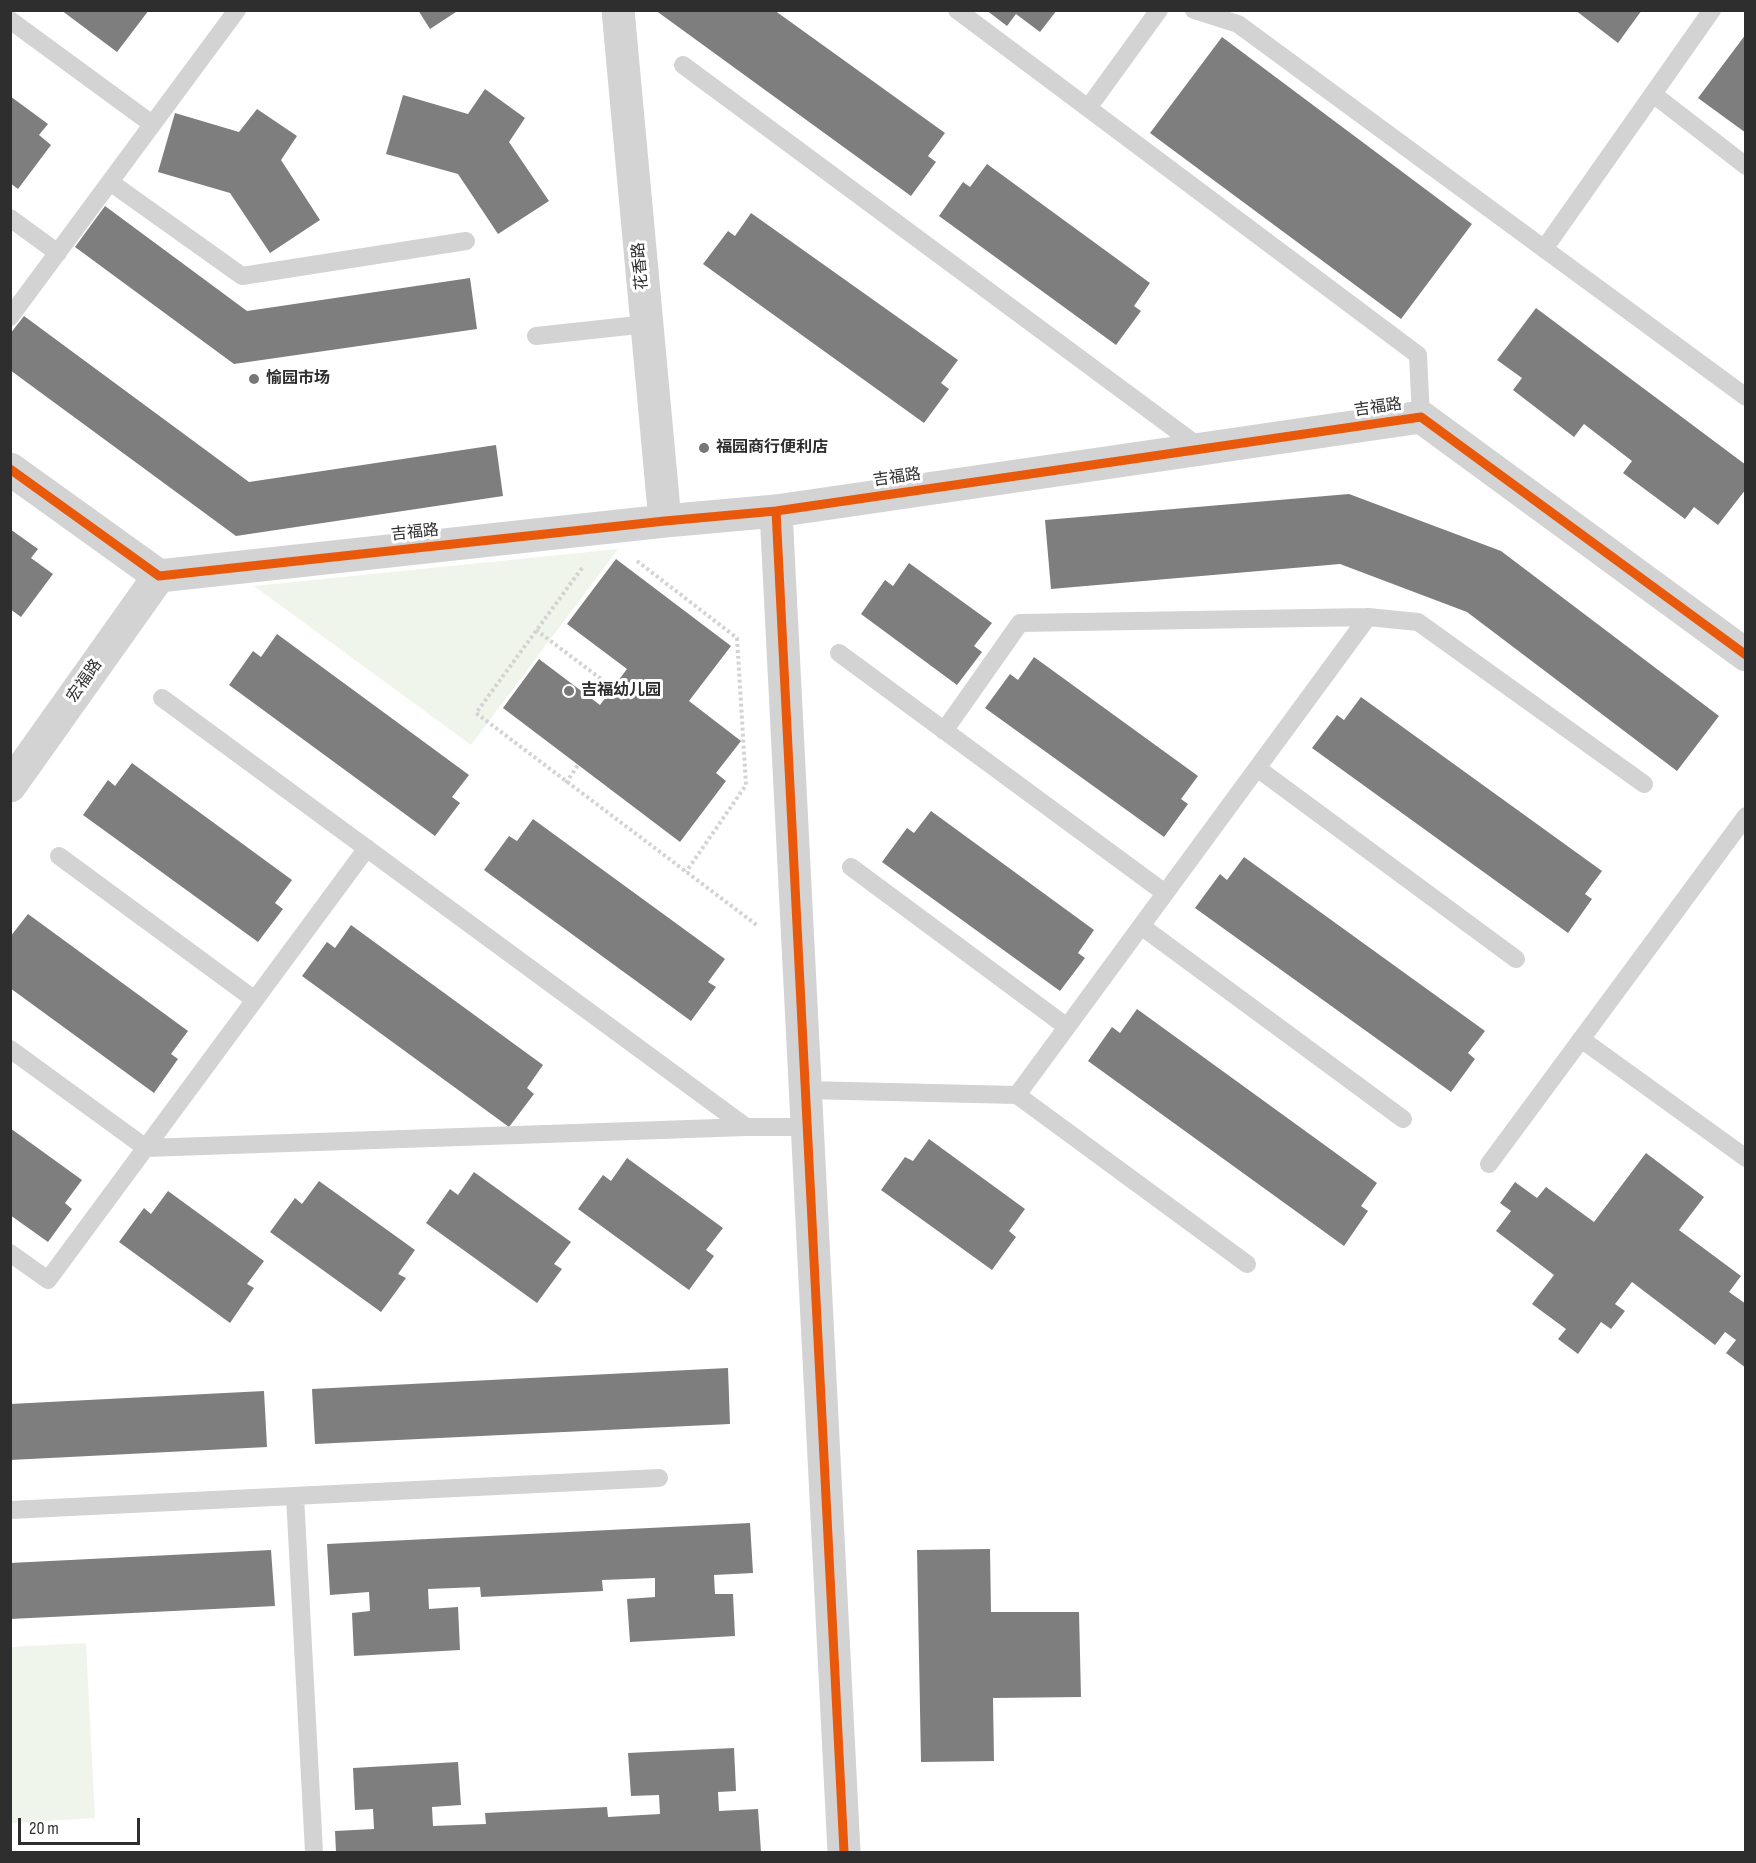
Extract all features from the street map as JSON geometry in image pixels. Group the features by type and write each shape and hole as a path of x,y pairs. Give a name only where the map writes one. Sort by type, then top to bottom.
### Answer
{"street":[{"name":"花香路","path":"618,10 665,521"},
{"name":"吉福路","path":"159,576 776,511 1420,417 1746,655"},
{"path":"10,469 159,576"},
{"path":"776,511 844,1852"},
{"name":"宏福路","path":"10,786 159,576"}],"lane":[{"path":"10,317 237,10"},
{"path":"957,10 1418,355 1420,417"},
{"path":"1088,108 1159,10"},
{"path":"1194,10 1239,24 1746,397"},
{"path":"1544,249 1712,10"},
{"path":"10,20 152,124"},
{"path":"683,65 1203,449"},
{"path":"1653,94 1746,166"},
{"path":"110,182 242,276 466,241"},
{"path":"10,218 58,253"},
{"path":"536,336 647,324"},
{"path":"1017,1095 1368,617"},
{"path":"944,731 1020,623 1368,617 1418,622 1644,784"},
{"path":"839,653 1165,893"},
{"path":"162,698 746,1127"},
{"path":"1257,768 1516,959"},
{"path":"1489,1164 1746,816"},
{"path":"10,1253 48,1280 367,848"},
{"path":"59,856 255,1000"},
{"path":"851,867 1067,1026"},
{"path":"1141,926 1403,1119"},
{"path":"1581,1039 1746,1158"},
{"path":"10,1049 146,1149 746,1127 808,1127"},
{"path":"806,1090 1017,1095 1247,1264"},
{"path":"10,1510 659,1478"},
{"path":"295,1496 314,1852"}],"path":[{"path":"634,559 737,638 746,785 686,873"},
{"path":"582,567 476,713 758,926"},
{"path":"536,630 613,688"},
{"path":"566,783 578,765"}],"shaded area":[{"path":"618,549 471,745 254,586"},
{"path":"86,1643 95,1818 11,1823 11,1647"}],"building":[{"path":"61,10 149,10 117,52"},
{"path":"418,10 459,10 430,29"},
{"path":"655,10 774,10 945,133 928,156 936,162 911,196"},
{"path":"986,10 1057,10 1040,32 1016,14 1007,26"},
{"path":"1575,10 1642,10 1618,43"},
{"path":"1746,34 1746,133 1698,98"},
{"path":"1222,37 1472,224 1401,319 1150,133"},
{"path":"485,89 525,118 509,142 549,201 498,234 458,174 386,154 403,95 468,114"},
{"path":"10,96 48,124 39,135 51,145 18,189 10,183"},
{"path":"257,109 297,136 281,160 320,220 270,253 230,193 158,172 175,113 239,132"},
{"path":"987,164 1150,283 1134,306 1141,311 1116,345 939,216 963,182 970,187"},
{"path":"105,206 247,311 470,278 477,329 234,364 75,247"},
{"path":"751,213 958,360 941,383 949,389 924,423 703,264 728,231 735,236"},
{"path":"1536,308 1746,465 1746,489 1718,525 1694,507 1685,519 1623,473 1632,461 1584,424 1574,437 1513,390 1522,378 1497,360"},
{"path":"24,316 249,482 496,445 503,496 236,536 10,370 10,334"},
{"path":"1349,494 1501,551 1719,716 1677,771 1467,612 1340,564 1051,589 1045,520"},
{"path":"10,529 38,549 31,558 53,574 21,617 10,609"},
{"path":"616,559 731,646 689,701 741,741 716,773 726,781 680,842 503,708 539,659 600,705 627,669 567,624"},
{"path":"909,563 992,623 974,646 982,652 957,685 861,614 885,580 893,586"},
{"path":"277,634 469,775 452,797 460,803 435,836 229,685 253,651 261,657"},
{"path":"1034,657 1198,776 1181,799 1188,804 1164,837 985,708 1010,674 1018,680"},
{"path":"1361,697 1602,871 1585,894 1592,899 1568,933 1312,748 1337,715 1344,720"},
{"path":"132,763 292,880 275,903 283,909 258,942 83,815 108,780 115,786"},
{"path":"931,811 1094,930 1078,953 1085,958 1060,991 882,862 907,828 914,833"},
{"path":"533,819 725,959 708,982 716,987 691,1021 484,870 509,836 517,841"},
{"path":"1244,857 1485,1031 1468,1053 1475,1059 1451,1092 1195,908 1220,874 1227,880"},
{"path":"28,914 188,1031 171,1054 178,1059 154,1093 10,988 10,937"},
{"path":"351,925 543,1065 527,1088 534,1094 509,1127 302,976 327,942 335,948"},
{"path":"1137,1009 1377,1183 1361,1206 1368,1211 1344,1246 1088,1061 1112,1027 1120,1033"},
{"path":"10,1128 82,1180 65,1203 72,1209 48,1242 10,1215"},
{"path":"929,1139 1025,1209 1009,1231 1016,1237 992,1270 881,1190 905,1157 913,1161"},
{"path":"1646,1153 1704,1197 1679,1230 1741,1276 1729,1292 1746,1304 1746,1368 1726,1353 1736,1340 1725,1332 1715,1345 1632,1282 1615,1304 1625,1311 1611,1329 1601,1322 1578,1354 1558,1339 1566,1329 1532,1304 1554,1275 1496,1231 1511,1211 1500,1203 1515,1182 1537,1198 1546,1187 1594,1222"},
{"path":"627,1158 723,1228 706,1250 714,1256 689,1290 578,1209 603,1175 611,1181"},
{"path":"474,1172 571,1242 554,1264 562,1269 537,1303 426,1223 450,1189 458,1195"},
{"path":"319,1181 415,1250 398,1274 406,1278 381,1312 270,1232 295,1198 302,1204"},
{"path":"168,1191 264,1261 247,1284 254,1288 230,1323 119,1242 144,1208 151,1214"},
{"path":"728,1368 730,1424 315,1444 312,1389"},
{"path":"264,1391 267,1447 10,1460 10,1404"},
{"path":"750,1523 753,1573 714,1575 715,1594 733,1594 735,1636 630,1642 627,1599 655,1597 655,1578 602,1580 603,1591 481,1597 480,1587 428,1589 429,1609 458,1607 460,1650 354,1656 352,1613 370,1611 369,1592 330,1595 327,1544"},
{"path":"990,1549 991,1612 1079,1612 1081,1697 993,1698 994,1761 921,1762 917,1550"},
{"path":"271,1550 275,1606 10,1619 10,1563"},
{"path":"734,1748 736,1791 718,1792 719,1811 758,1809 761,1852 336,1852 335,1831 374,1829 373,1809 355,1810 353,1768 458,1762 461,1805 432,1807 433,1826 486,1824 485,1813 607,1807 608,1817 660,1814 659,1795 631,1796 628,1753"}],"cycle path":[{"path":"10,469 159,576 776,511 1421,417 1746,655"},
{"path":"776,511 844,1852"}],"place":[{"name":"愉园市场","path":"254,379"},
{"name":"福园商行便利店","path":"704,448"},
{"name":"吉福幼儿园","path":"569,691"}]}
